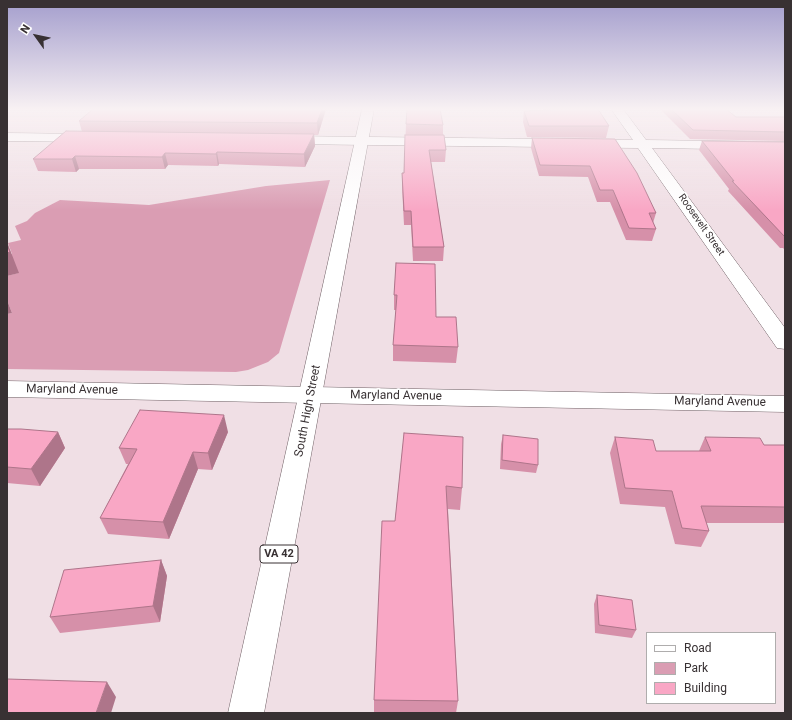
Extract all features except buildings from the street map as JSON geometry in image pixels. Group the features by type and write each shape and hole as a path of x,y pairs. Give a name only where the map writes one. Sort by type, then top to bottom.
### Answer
{"street":[{"name":"South High Street","path":"246,713 312,395 361,143"},
{"path":"512,143 785,146"},
{"name":"Roosevelt Street","path":"644,144 785,343"},
{"name":"Maryland Avenue","path":"7,389 785,404"}],"green space":[{"path":"330,180 279,353 268,362 248,370 236,372 7,369 7,314 12,313 7,300 7,276 18,273 7,255 12,254 8,243 21,240 15,226 27,221 35,213 60,200 149,205 266,186"}]}
